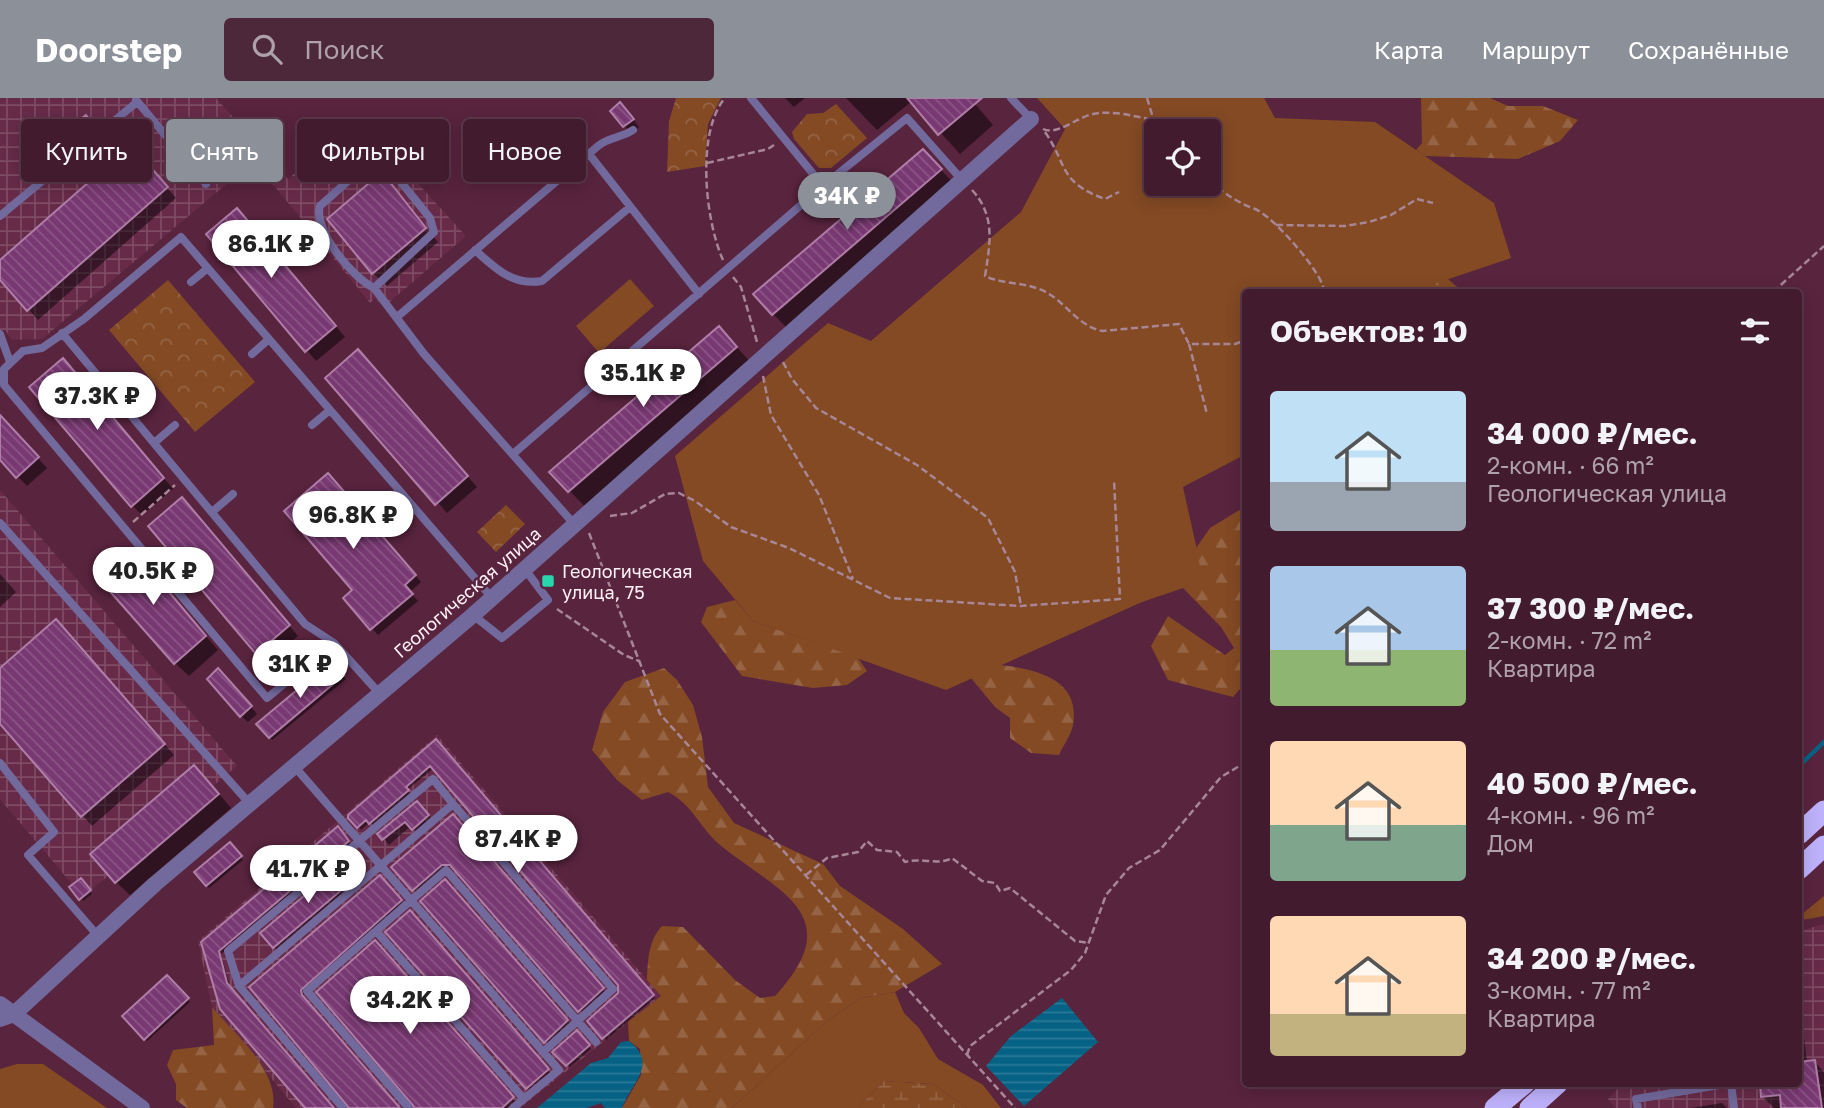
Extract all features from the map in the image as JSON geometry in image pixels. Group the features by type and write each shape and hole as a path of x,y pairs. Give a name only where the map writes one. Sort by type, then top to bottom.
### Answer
{"highway":[{"path":"1802,831 1824,811"},
{"path":"1802,866 1824,846"},
{"path":"1495,1108 1520,1087"},
{"path":"1530,1108 1554,1087"}],"street":[{"name":"Геологическая улица","path":"7,1017 294,766 473,615 1031,120"},
{"path":"0,1003 7,1017 142,1108"}],"lane":[{"path":"751,98 823,186"},
{"path":"1011,98 1031,120"},
{"path":"0,216 136,100 206,184"},
{"path":"513,454 823,186 907,118 962,180"},
{"path":"397,317 604,141 621,138 633,130"},
{"path":"589,154 699,294"},
{"path":"374,288 434,232 430,218 388,166 378,162 369,163 320,206 318,215 327,240 364,283 374,288 424,354 513,454 578,520"},
{"path":"475,250 496,269 513,279 527,284 542,281 630,206"},
{"path":"334,643 267,698 4,385 4,369 23,351 42,348 84,319 181,237 492,598"},
{"path":"191,282 208,268"},
{"path":"62,333 305,624 334,643 380,694"},
{"path":"0,334 3,352 10,362"},
{"path":"252,354 269,339"},
{"path":"312,425 330,410"},
{"path":"154,443 175,425"},
{"path":"382,506 399,491"},
{"path":"212,512 233,494"},
{"path":"2,528 250,804"},
{"path":"473,615 502,638 548,600 524,568"},
{"path":"0,763 54,832 28,855 98,936"},
{"path":"294,766 559,1070 513,1108"},
{"path":"343,1108 239,986 228,951 433,779 613,989 543,1052"},
{"path":"239,986 453,804"},
{"path":"409,1108 307,991 446,870 596,1042"},
{"path":"376,931 524,1100"},
{"path":"1638,1108 1636,1099 1707,1087"},
{"path":"1731,1087 1734,1108"}],"path":[{"path":"725,98 716,109 710,124 707,163 716,243 727,269 741,287 755,327 771,415 819,495 853,579"},
{"path":"1147,98 1153,119"},
{"path":"1045,132 1091,114 1111,112 1148,119"},
{"path":"1031,120 1045,132 1062,160 1063,170 1075,186 1105,199 1119,192"},
{"path":"707,163 768,149 784,138"},
{"path":"962,180 983,202 991,226 985,276 999,282 1038,288 1060,299 1071,314 1089,328 1102,331 1179,324 1189,344 1207,414"},
{"path":"1221,190 1237,203 1256,209 1276,225 1323,289"},
{"path":"1276,225 1345,226 1391,215 1417,199 1433,203"},
{"path":"1776,289 1824,246"},
{"path":"1189,344 1235,344 1242,341"},
{"path":"774,347 792,379 816,408 917,465 988,518 1015,572 1021,606"},
{"path":"126,530 184,478"},
{"path":"1015,1108 660,714 578,520 632,513 665,494 679,493 731,527 789,548 890,598 1021,606 1119,599 1114,481"},
{"path":"548,600 563,616 624,655 639,661"},
{"path":"967,1055 970,1046 1071,970 1089,943 1106,895 1129,868 1160,850 1221,777 1242,764"},
{"path":"806,876 827,858 858,852 867,841 877,849 897,852 905,862 916,858 945,862 952,858 982,881 995,883 1000,891 1010,888 1075,941 1089,943"}],"shaded area":[{"path":"0,98 216,98 235,119 166,119 166,182 229,182 42,339 12,340 5,330 0,331"},
{"path":"297,171 297,182 417,182 466,236 384,307 375,298 370,303 271,182 283,182 283,173 288,179"},
{"path":"0,490 237,766 213,786 219,794 115,883 108,876 79,900 69,888 72,884 0,799"},
{"path":"437,735 661,996 520,1108 296,1108 212,1007 198,941"},
{"path":"1824,924 1824,1108 1615,1108 1608,1099 1619,1087 1802,1087 1802,930"}],"green space":[{"path":"676,98 721,98 708,124 705,166 667,172 669,121"},
{"path":"1037,98 1264,98 1275,118 1375,122 1494,203 1511,258 1437,283 1434,289 1242,289 1242,456 1183,487 1204,581 1142,602 946,690 753,621 703,561 675,456 828,323 871,341 1021,212 1065,129"},
{"path":"1421,98 1490,98 1508,106 1543,106 1578,120 1560,141 1518,159 1425,156 1416,150 1422,143"},
{"path":"836,104 867,138 831,168 819,168 794,139 792,132 807,114 823,113"},
{"path":"630,279 654,306 599,353 576,326"},
{"path":"1448,279 1460,289 1434,289 1436,283"},
{"path":"168,280 255,382 195,432 109,330"},
{"path":"506,505 525,524 496,552 477,532"},
{"path":"1242,508 1242,687 1233,697 1168,680 1151,646 1168,616 1225,655 1234,648 1221,627 1183,588 1203,580 1196,548 1210,528"},
{"path":"735,600 753,621 858,658 867,671 847,685 813,688 742,676 701,622 707,607"},
{"path":"1000,665 1028,670 1053,679 1070,697 1074,709 1073,725 1059,755 1031,753 1010,738 1010,718 995,707 971,678"},
{"path":"664,668 677,680 693,705 702,737 708,787 734,823 823,864 840,886 903,929 942,964 895,992 861,998 827,1021 732,1108 622,1108 641,1075 640,1049 629,1041 628,1022 661,996 647,980 651,944 662,926 683,927 735,980 760,998 775,996 797,968 806,945 806,925 797,908 783,892 720,845 676,797 668,792 642,800 617,780 592,750 603,712 625,682"},
{"path":"1824,896 1824,916 1802,920 1802,914"},
{"path":"895,992 904,1013 919,1028 938,1059 983,1085 1001,1108 967,1108 933,1084 884,1081 857,1108 732,1108 827,1021 861,998"},
{"path":"212,1007 262,1067 273,1094 273,1108 187,1108 176,1100 176,1084 167,1065 173,1050 214,1045"},
{"path":"17,1064 43,1064 107,1108 0,1108 0,1069"},
{"path":"884,1081 933,1084 967,1108 857,1108"}],"water":[{"path":"1062,998 1098,1042 1024,1106 986,1066 1011,1036"},
{"path":"629,1041 638,1049 642,1066 622,1108 605,1108 601,1103 586,1108 537,1108 591,1063 608,1058 621,1042"}],"building":[{"path":"907,98 982,98 938,135"},
{"path":"620,102 634,119 623,127 610,111"},
{"path":"923,149 942,169 772,315 753,294"},
{"path":"152,169 168,187 27,311 0,280 0,260 89,182 152,182"},
{"path":"370,182 390,182 426,228 372,274 327,219"},
{"path":"237,208 336,326 305,352 206,234"},
{"path":"719,326 737,347 568,492 549,472"},
{"path":"358,349 468,476 435,505 325,378"},
{"path":"63,358 164,478 131,507 29,387"},
{"path":"0,415 39,457 16,478 0,460"},
{"path":"328,473 416,575 405,585 413,594 370,630 343,598 352,590 284,511"},
{"path":"182,497 290,625 256,654 148,526"},
{"path":"133,549 206,636 174,664 99,579"},
{"path":"56,619 165,744 81,817 0,724 0,668"},
{"path":"332,661 344,675 269,738 256,724"},
{"path":"218,668 252,706 240,717 207,679"},
{"path":"436,739 654,995 602,1039 587,1021 618,993 618,985 430,766 406,787 409,790 369,824 366,820 357,828 348,818 348,815"},
{"path":"194,765 219,794 115,883 90,854"},
{"path":"417,801 429,815 412,830 405,822 382,840 377,834"},
{"path":"453,814 604,988 578,1012 450,865 442,865 412,891 391,867"},
{"path":"338,826 349,841 219,951 227,983 334,1108 305,1108 220,1009 201,942"},
{"path":"230,842 242,856 206,886 194,872"},
{"path":"344,862 357,877 273,948 260,933"},
{"path":"380,875 402,900 301,990 302,995 400,1108 349,1108 249,987"},
{"path":"81,878 91,890 79,900 69,887"},
{"path":"445,879 568,1020 544,1043 420,901"},
{"path":"410,910 549,1069 526,1089 385,932"},
{"path":"375,940 514,1097 502,1108 415,1108 316,992"},
{"path":"167,975 189,998 144,1040 122,1016"},
{"path":"577,1030 590,1045 566,1066 552,1052"},
{"path":"1815,1060 1822,1108 1781,1108 1780,1095 1761,1097 1760,1087 1802,1087 1802,1062"}],"waterway":[{"path":"1802,763 1824,742"}],"place":[{"name":"Геологическая улица, 75","path":"548,581"}]}
